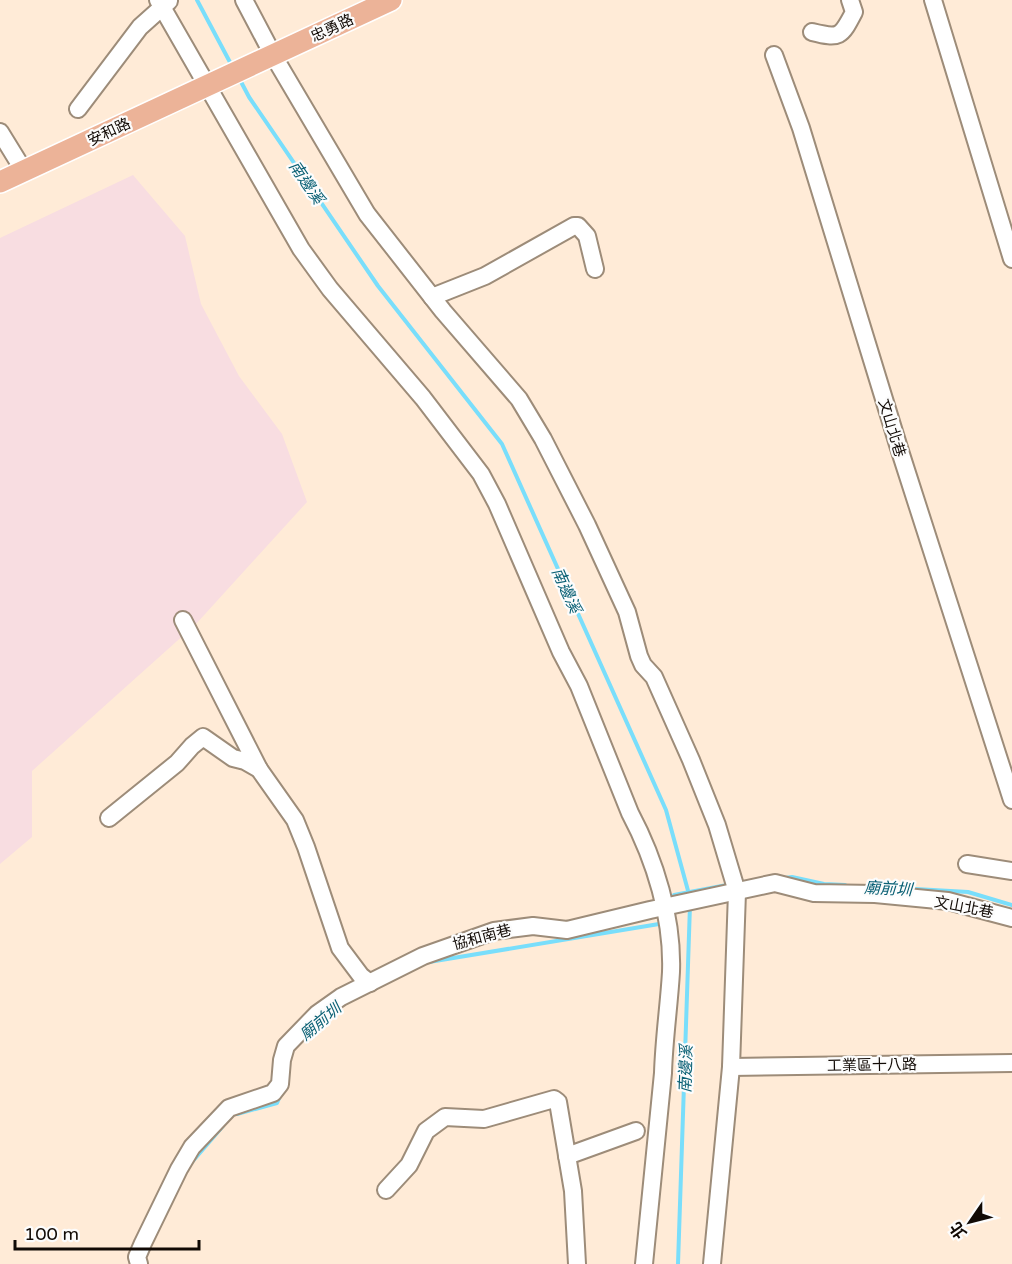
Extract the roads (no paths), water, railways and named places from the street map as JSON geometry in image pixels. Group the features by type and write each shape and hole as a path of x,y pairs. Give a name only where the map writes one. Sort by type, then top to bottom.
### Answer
{"main road":[{"name":"忠勇路","path":"213,84 392,0"},
{"name":"安和路","path":"0,182 213,84"}],"street":[{"path":"244,0 273,56 367,214 432,297 519,399 565,480 627,612 643,665 654,678 692,760 728,855 737,892 731,1068 712,1264"},
{"path":"812,32 832,37 844,31 854,12 850,0"},
{"path":"933,0 1012,259"},
{"path":"78,108 140,27 164,2 213,84 301,249 330,289 423,398 481,474 497,504 561,651 579,686 630,813 640,831 657,878 664,907 671,971 644,1264"},
{"name":"文山北巷","path":"774,55 801,128 923,527 1012,800"},
{"path":"0,132 24,171"},
{"path":"432,297 485,276 574,226 578,226 587,236 595,269"},
{"path":"183,620 259,769 295,820 340,948 361,976 370,983"},
{"path":"109,818 177,763 203,737 232,758 245,761 259,769"},
{"path":"967,864 1012,871"},
{"name":"文山北巷","path":"664,907 775,883 814,894 875,894 948,901 1012,918"},
{"name":"協和南巷","path":"139,1264 137,1257 143,1243 192,1147 229,1108 273,1093 280,1084 286,1046 316,1014 340,997 413,960 494,931 533,926 567,930 664,907"},
{"name":"工業區十八路","path":"731,1068 1012,1063"},
{"path":"386,1190 409,1165 426,1131 445,1117 484,1119 554,1099 558,1102 573,1191 577,1264"},
{"path":"567,1156 636,1131"}],"waterway":[{"name":"南邊溪","path":"197,0 232,66"},
{"name":"南邊溪","path":"239,78 249,97 378,286 502,444 666,810 690,898"},
{"name":"廟前圳","path":"785,878 792,877 824,884 845,885"},
{"name":"廟前圳","path":"674,895 727,885"},
{"name":"廟前圳","path":"898,888 968,892 1012,905"},
{"name":"南邊溪","path":"678,1264 690,905"},
{"name":"廟前圳","path":"429,962 659,924"},
{"name":"廟前圳","path":"237,1114 277,1103 280,1096"},
{"name":"廟前圳","path":"192,1162 223,1126"}]}
